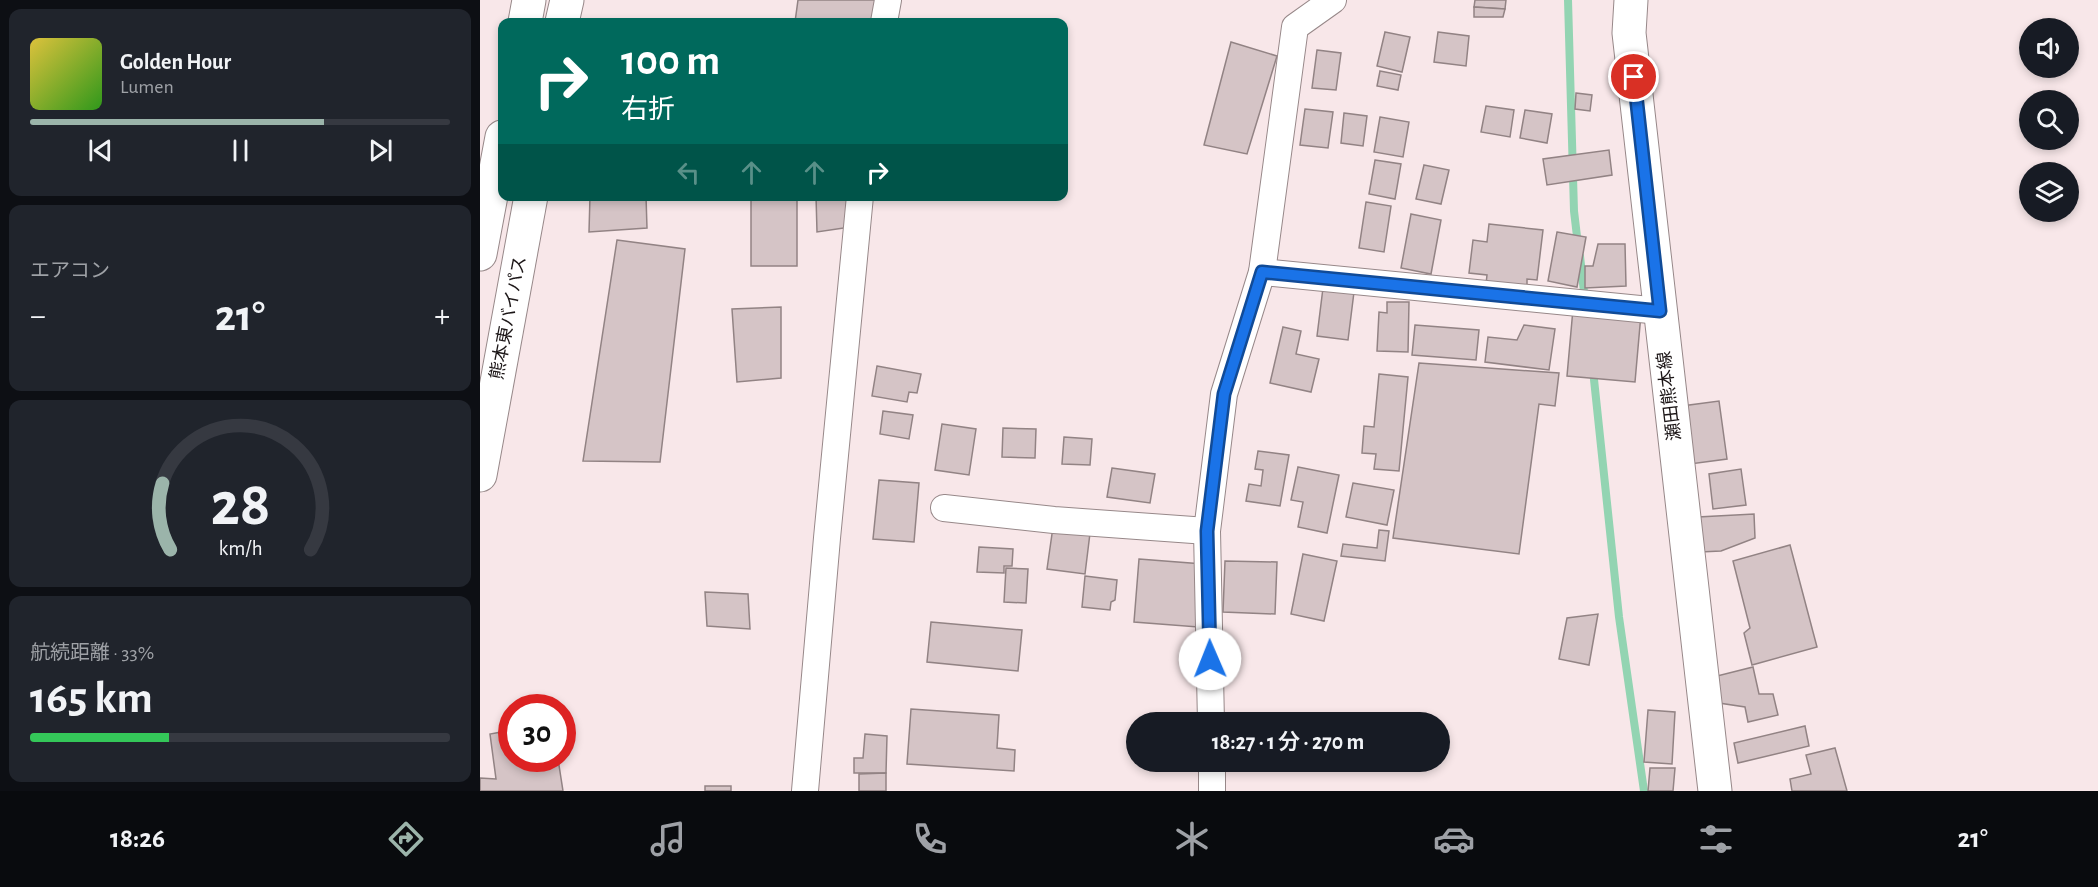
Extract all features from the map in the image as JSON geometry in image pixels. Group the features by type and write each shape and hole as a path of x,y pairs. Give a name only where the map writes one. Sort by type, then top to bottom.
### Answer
{"main road":[{"path":"526,18 529,0"},
{"path":"563,18 567,0"},
{"name":"瀬田熊本線","path":"1631,0 1629,33 1715,791"},
{"path":"480,254 498,158"},
{"name":"熊本東バイパス","path":"480,475 530,201"}],"street":[{"path":"885,18 888,0"},
{"path":"1211,712 1207,531 1224,394 1262,272 1295,27 1333,0"},
{"path":"805,791 860,201"},
{"path":"1262,272 1660,311"},
{"path":"944,508 1054,520 1207,531"},
{"path":"1212,772 1212,791"}],"building":[{"path":"798,0 877,0 874,18 796,18"},
{"path":"1475,0 1506,0 1505,9 1474,7"},
{"path":"1474,7 1505,9 1503,17 1474,17"},
{"path":"1385,32 1410,37 1402,72 1377,66"},
{"path":"1438,32 1469,36 1466,66 1434,62"},
{"path":"1231,42 1277,56 1247,154 1204,145"},
{"path":"1317,50 1341,53 1336,90 1312,88"},
{"path":"1380,71 1401,75 1398,90 1377,86"},
{"path":"1576,93 1592,95 1590,111 1575,109"},
{"path":"1486,106 1514,110 1510,137 1481,132"},
{"path":"1305,109 1333,112 1328,148 1300,145"},
{"path":"1525,110 1552,114 1547,143 1520,138"},
{"path":"1344,113 1367,116 1363,146 1341,143"},
{"path":"1380,117 1409,122 1403,157 1374,152"},
{"path":"1609,150 1612,175 1547,185 1543,159"},
{"path":"1375,160 1401,164 1395,199 1369,194"},
{"path":"1424,165 1449,170 1441,204 1416,199"},
{"path":"590,201 646,201 647,228 589,232"},
{"path":"751,201 797,201 797,266 751,266"},
{"path":"816,201 857,201 857,226 817,232"},
{"path":"1366,202 1391,206 1384,252 1359,248"},
{"path":"1411,214 1441,220 1431,274 1401,268"},
{"path":"1489,224 1543,230 1537,280 1527,279 1527,286 1484,302 1487,275 1469,273 1473,240 1487,242"},
{"path":"1557,232 1586,237 1577,287 1548,281"},
{"path":"617,240 685,249 660,462 583,461"},
{"path":"1598,244 1625,244 1626,286 1585,288 1585,266 1593,266"},
{"path":"1323,288 1354,292 1348,340 1317,336"},
{"path":"1387,302 1409,302 1408,352 1377,351 1379,312 1387,313"},
{"path":"781,307 781,378 737,382 732,309"},
{"path":"1573,309 1641,314 1635,382 1567,376"},
{"path":"1415,325 1479,330 1476,360 1412,355"},
{"path":"1524,325 1555,329 1549,370 1485,362 1488,337 1517,340"},
{"path":"1283,327 1301,331 1296,354 1319,359 1311,392 1270,383"},
{"path":"1419,363 1559,373 1555,406 1539,404 1519,554 1393,538"},
{"path":"877,366 921,374 917,393 909,392 907,402 872,396"},
{"path":"1379,374 1408,377 1399,471 1374,469 1376,454 1362,453 1364,426 1374,427"},
{"path":"1719,401 1727,459 1690,464 1682,406"},
{"path":"883,411 913,415 909,439 880,434"},
{"path":"942,424 976,429 969,475 935,470"},
{"path":"1003,428 1036,429 1035,458 1002,457"},
{"path":"1064,437 1092,439 1090,465 1062,464"},
{"path":"1258,451 1289,455 1280,506 1246,501 1249,484 1261,486 1263,470 1255,469"},
{"path":"1298,467 1339,475 1327,533 1298,527 1303,502 1291,500"},
{"path":"1112,468 1155,474 1150,503 1107,497"},
{"path":"1741,469 1746,505 1713,509 1709,474"},
{"path":"879,480 919,483 914,542 873,539"},
{"path":"1353,483 1394,490 1387,525 1346,517"},
{"path":"1754,514 1755,538 1721,551 1700,552 1698,517"},
{"path":"1054,520 1091,525 1085,574 1047,569"},
{"path":"1379,530 1389,531 1385,561 1341,556 1343,544 1377,548"},
{"path":"1790,545 1817,647 1752,665 1744,633 1750,628 1733,561"},
{"path":"979,547 1013,549 1012,566 1004,566 1004,573 977,572"},
{"path":"1303,554 1337,561 1324,621 1291,614"},
{"path":"1139,559 1203,564 1198,627 1134,622"},
{"path":"1225,561 1277,562 1275,614 1223,612"},
{"path":"1006,568 1028,569 1026,603 1004,602"},
{"path":"1085,576 1117,580 1115,600 1111,602 1110,610 1082,607"},
{"path":"705,592 748,594 750,629 707,626"},
{"path":"1598,614 1589,665 1559,659 1567,618"},
{"path":"931,622 1022,630 1018,671 927,662"},
{"path":"1753,667 1759,694 1773,694 1778,715 1748,722 1745,707 1719,703 1713,677"},
{"path":"911,709 999,715 997,748 1015,750 1014,771 907,764"},
{"path":"1648,710 1675,712 1672,764 1644,762"},
{"path":"1805,726 1809,746 1738,763 1734,743"},
{"path":"498,733 498,772 560,772 563,791 480,791 480,778 496,779 490,734"},
{"path":"865,734 887,736 886,773 854,773 854,758 863,758"},
{"path":"1835,748 1847,791 1792,791 1790,779 1811,774 1806,755"},
{"path":"1650,768 1675,768 1673,791 1648,791"},
{"path":"886,773 886,791 859,791 859,774"},
{"path":"705,786 731,786 731,791 705,791"}],"waterway":[{"path":"1568,0 1574,211 1578,245"},
{"path":"1580,256 1585,301"},
{"path":"1593,370 1619,617 1644,791"}],"route":[{"path":"1210,659 1207,531 1224,394 1262,272 1660,311 1634,77"}]}
